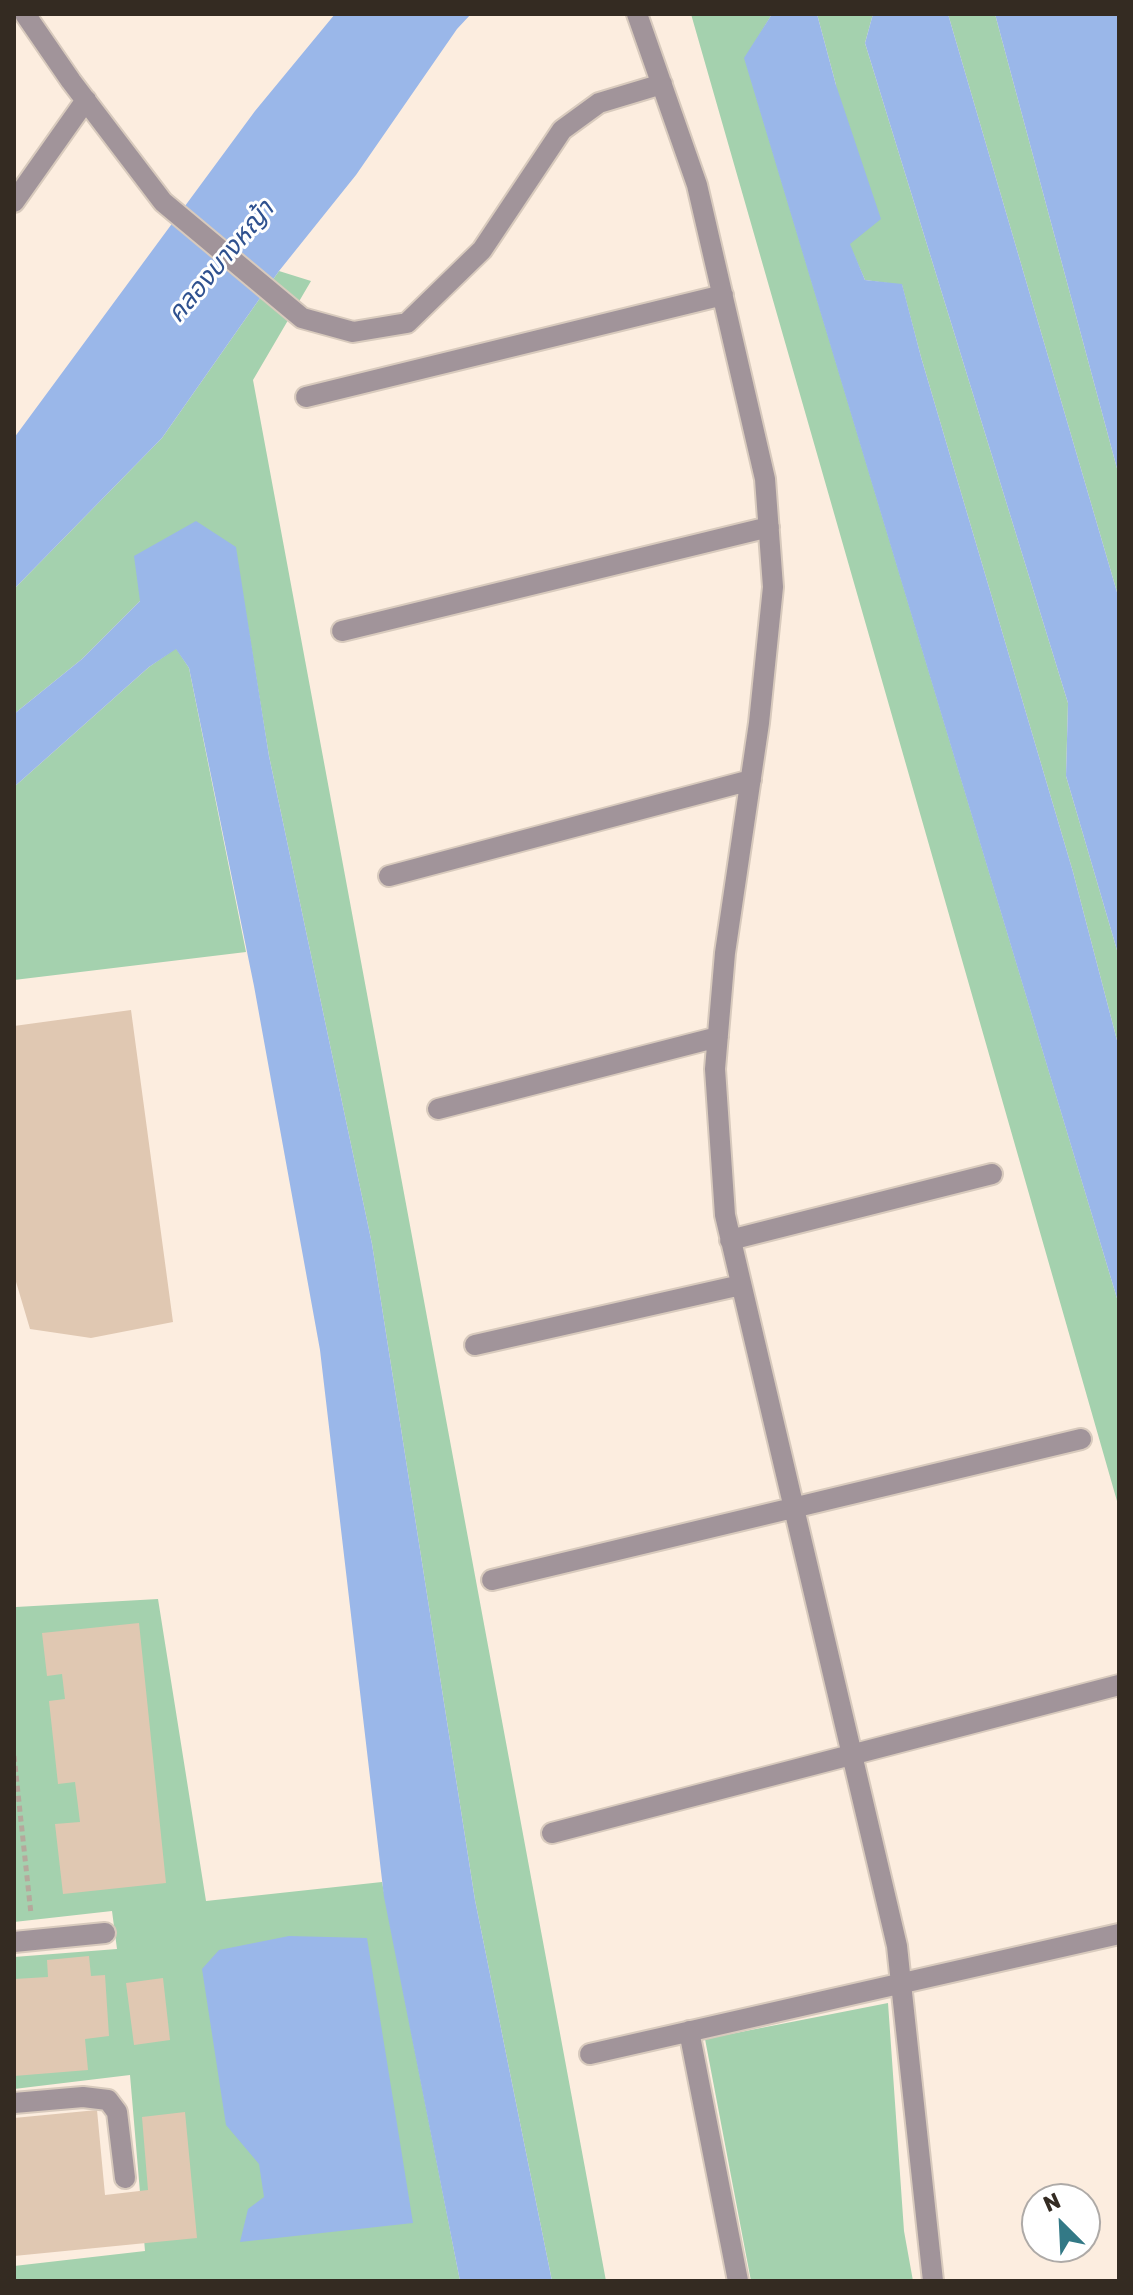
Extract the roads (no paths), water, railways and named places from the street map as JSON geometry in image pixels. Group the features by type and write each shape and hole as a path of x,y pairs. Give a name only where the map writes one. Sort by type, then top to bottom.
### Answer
{"street":[{"path":"25,14 86,100 168,206 302,318 353,332 407,323 482,250 562,130 599,103 662,84"},
{"path":"641,22 697,185 765,479 769,527 773,587 759,723 725,953 715,1069 725,1215 897,1946 933,2281"},
{"path":"14,202 86,100"},
{"path":"306,397 723,295"},
{"path":"342,631 769,527"},
{"path":"389,876 751,780"},
{"path":"438,1109 718,1037"},
{"path":"730,1240 992,1174"},
{"path":"475,1345 741,1285"},
{"path":"492,1580 1081,1439"},
{"path":"552,1833 1119,1685"},
{"path":"24,1941 105,1933"},
{"path":"590,2054 1119,1934"},
{"path":"689,2031 738,2281"},
{"path":"14,2103 83,2097 108,2100 117,2112 125,2178"}],"water":[{"name":"คลองบางหญ้า","path":"335,14 471,14 457,29 356,175 279,271 162,438 14,589 14,438 255,111"},
{"path":"772,14 817,14 836,85 881,219 850,244 865,280 902,284 1073,872 1119,1048 1119,1305 744,58"},
{"path":"873,14 948,14 1119,599 1119,957 1066,776 1068,703 865,43"},
{"path":"995,14 1119,14 1119,476"},
{"path":"196,521 236,547 269,756 372,1244 475,1900 552,2281 460,2281 384,1897 320,1350 254,986 189,668 176,649 149,667 14,787 14,714 82,659 140,601 134,556"},
{"path":"289,1936 367,1938 413,2223 240,2242 248,2209 264,2197 259,2164 226,2125 202,1969 219,1950"}]}
